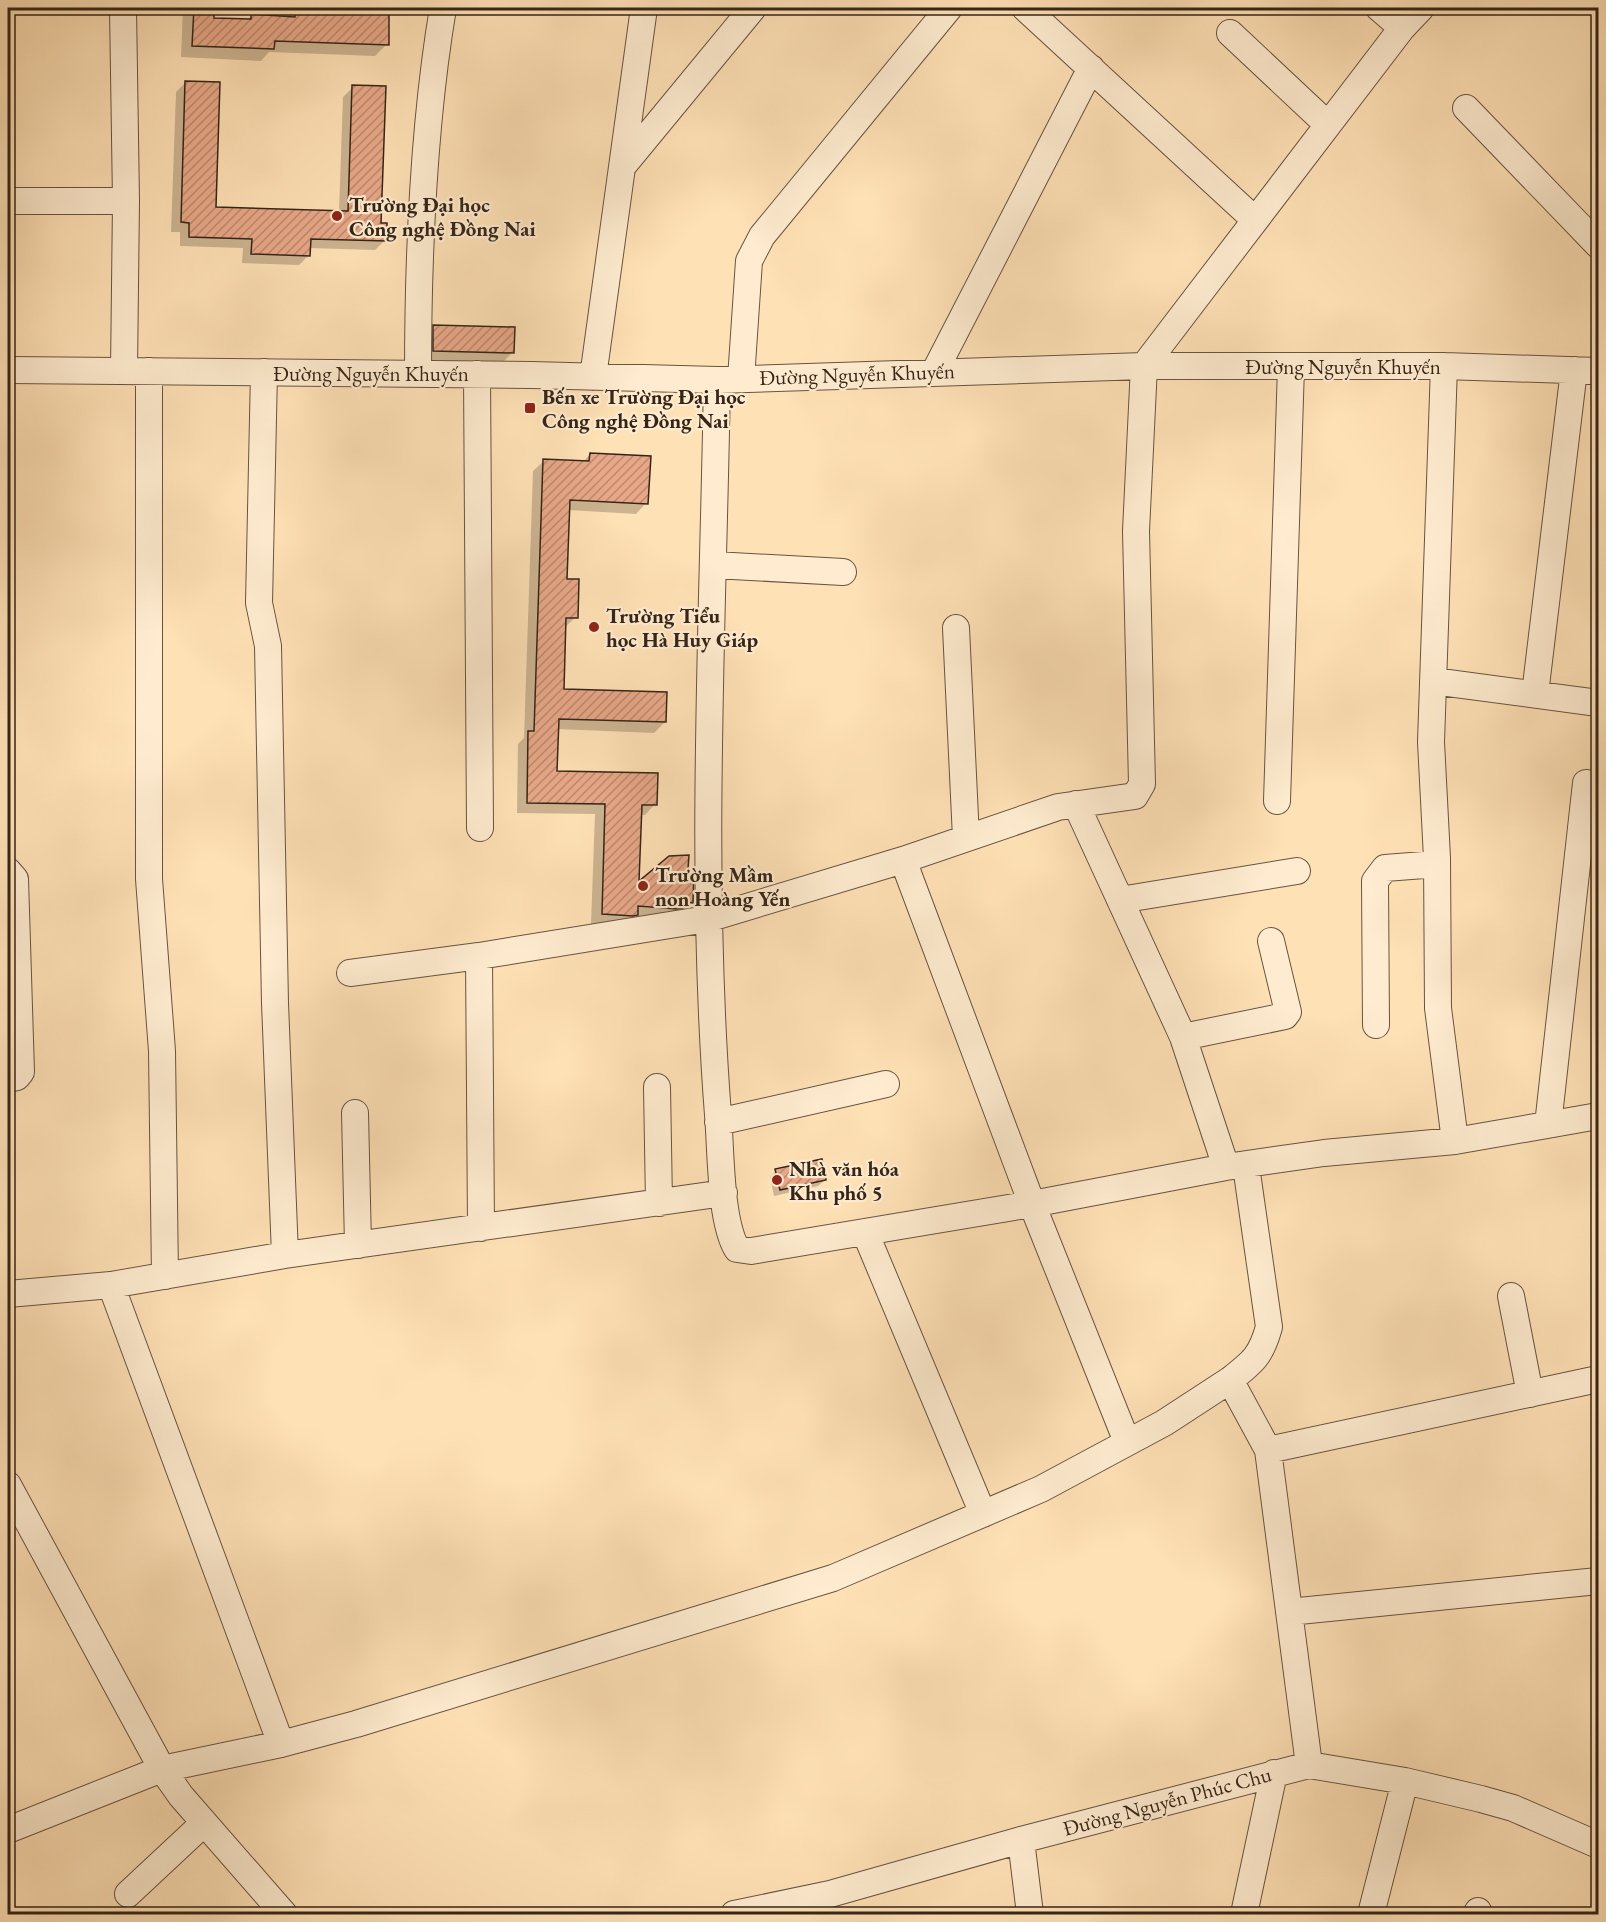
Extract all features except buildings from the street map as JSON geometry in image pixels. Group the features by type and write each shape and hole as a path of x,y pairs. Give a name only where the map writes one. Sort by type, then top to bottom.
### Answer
{"street":[{"path":"123,8 126,201 124,371"},
{"path":"418,374 424,201 435,55 443,8"},
{"path":"593,376 644,8"},
{"path":"622,168 753,8"},
{"path":"949,8 762,236 748,261 729,379 714,565 707,919 724,1193 731,1238 737,1249 752,1251 1032,1204 1236,1166 1324,1153 1455,1142 1599,1116"},
{"path":"1025,8 1255,220"},
{"path":"1379,8 1402,28"},
{"path":"350,973 479,956 707,919 903,860 1031,815 1076,804 1135,796 1142,784 1136,531 1144,366 1402,28 1421,8"},
{"path":"1230,33 1328,125"},
{"path":"935,371 1091,68"},
{"path":"1466,108 1599,245"},
{"path":"8,201 126,201"},
{"name":"Đường Nguyễn Khuyến","path":"8,370 477,374 729,379 1144,366 1444,366 1586,370"},
{"path":"1444,366 1431,742 1437,864 1438,1008 1455,1142"},
{"path":"1277,801 1291,367"},
{"path":"1535,694 1586,370"},
{"path":"149,371 149,879 162,1051 165,1276"},
{"path":"264,372 260,616 267,633 275,1003 285,1255"},
{"path":"477,374 480,828"},
{"path":"714,565 843,572"},
{"path":"956,628 966,838"},
{"path":"1433,681 1599,703"},
{"path":"1548,1125 1586,783"},
{"path":"8,1830 162,1769 281,1744 538,1670 636,1637 717,1615 833,1578 1041,1489 1164,1423 1230,1380 1253,1362 1263,1350 1269,1327 1236,1166 1183,1036 1076,804"},
{"path":"903,860 1032,1204 1126,1443"},
{"path":"1376,1025 1375,881 1385,868 1437,864"},
{"path":"8,871 15,879 21,1072 17,1077 8,1079"},
{"path":"1120,900 1297,871"},
{"path":"1183,1036 1285,1016 1288,1012 1271,941"},
{"path":"479,956 481,1228"},
{"path":"718,1122 886,1084"},
{"path":"657,1087 659,1203"},
{"path":"355,1113 358,1245"},
{"path":"8,1294 111,1285 285,1255 724,1193"},
{"path":"865,1232 983,1514"},
{"path":"111,1285 281,1744"},
{"path":"1511,1296 1530,1394"},
{"path":"1268,1450 1599,1379"},
{"path":"1230,1380 1268,1450 1308,1766"},
{"path":"8,1485 162,1769 204,1823 284,1914"},
{"path":"1289,1612 1599,1581"},
{"name":"Đường Nguyễn Phúc Chu","path":"734,1914 830,1894 1021,1840 1308,1766 1405,1781 1513,1808 1599,1845"},
{"path":"1244,1914 1274,1773"},
{"path":"1371,1914 1405,1781"},
{"path":"128,1894 204,1823"},
{"path":"1021,1840 1030,1914"}],"place":[{"name":"Trường Đại học Công nghệ Đồng Nai","path":"337,216"},
{"name":"Bến xe Trường Đại học Công nghệ Đồng Nai","path":"530,408"},
{"name":"Trường Tiểu học Hà Huy Giáp","path":"594,627"},
{"name":"Trường Mầm non Hoàng Yến","path":"643,886"},
{"name":"Nhà văn hóa Khu phố 5","path":"777,1180"}]}
